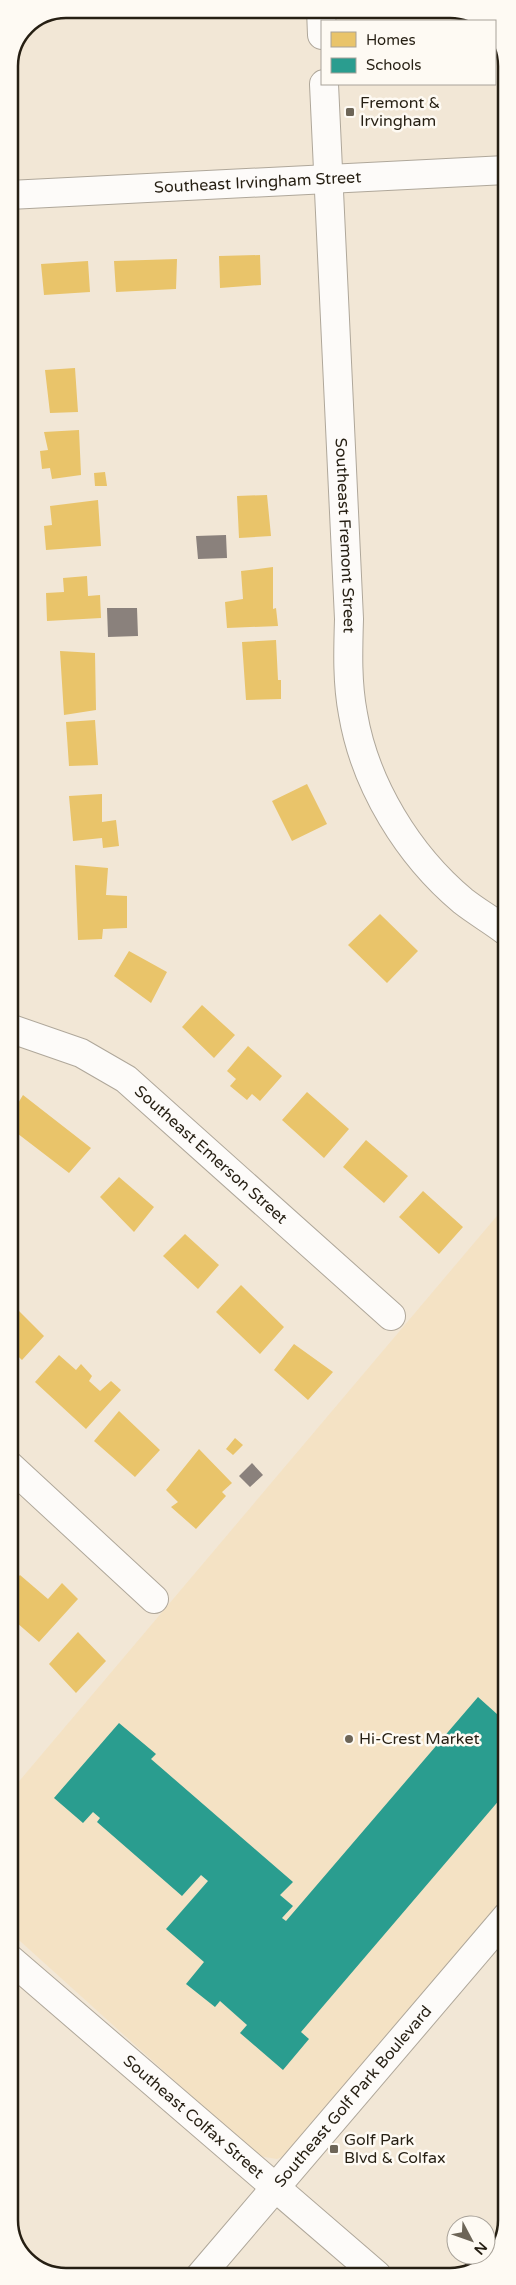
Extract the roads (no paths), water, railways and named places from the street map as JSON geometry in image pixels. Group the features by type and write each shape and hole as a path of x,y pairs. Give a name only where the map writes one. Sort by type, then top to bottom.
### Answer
{"street":[{"name":"Southeast Fremont Street","path":"324,85 349,619 348,668 353,715 367,764 387,809 416,852 432,871 463,901 498,926"},
{"name":"Southeast Irvingham Street","path":"18,195 498,170"},
{"name":"Southeast Emerson Street","path":"18,1031 81,1053 126,1079 391,1316"},
{"path":"18,1473 154,1599"},
{"name":"Southeast Golf Park Boulevard","path":"207,2267 498,1927"},
{"name":"Southeast Colfax Street","path":"18,1966 369,2268"}],"place":[{"name":"Fremont & Irvingham","path":"350,112"},
{"name":"Hi-Crest Market","path":"349,1739"},
{"name":"Golf Park Blvd & Colfax","path":"334,2149"}]}
